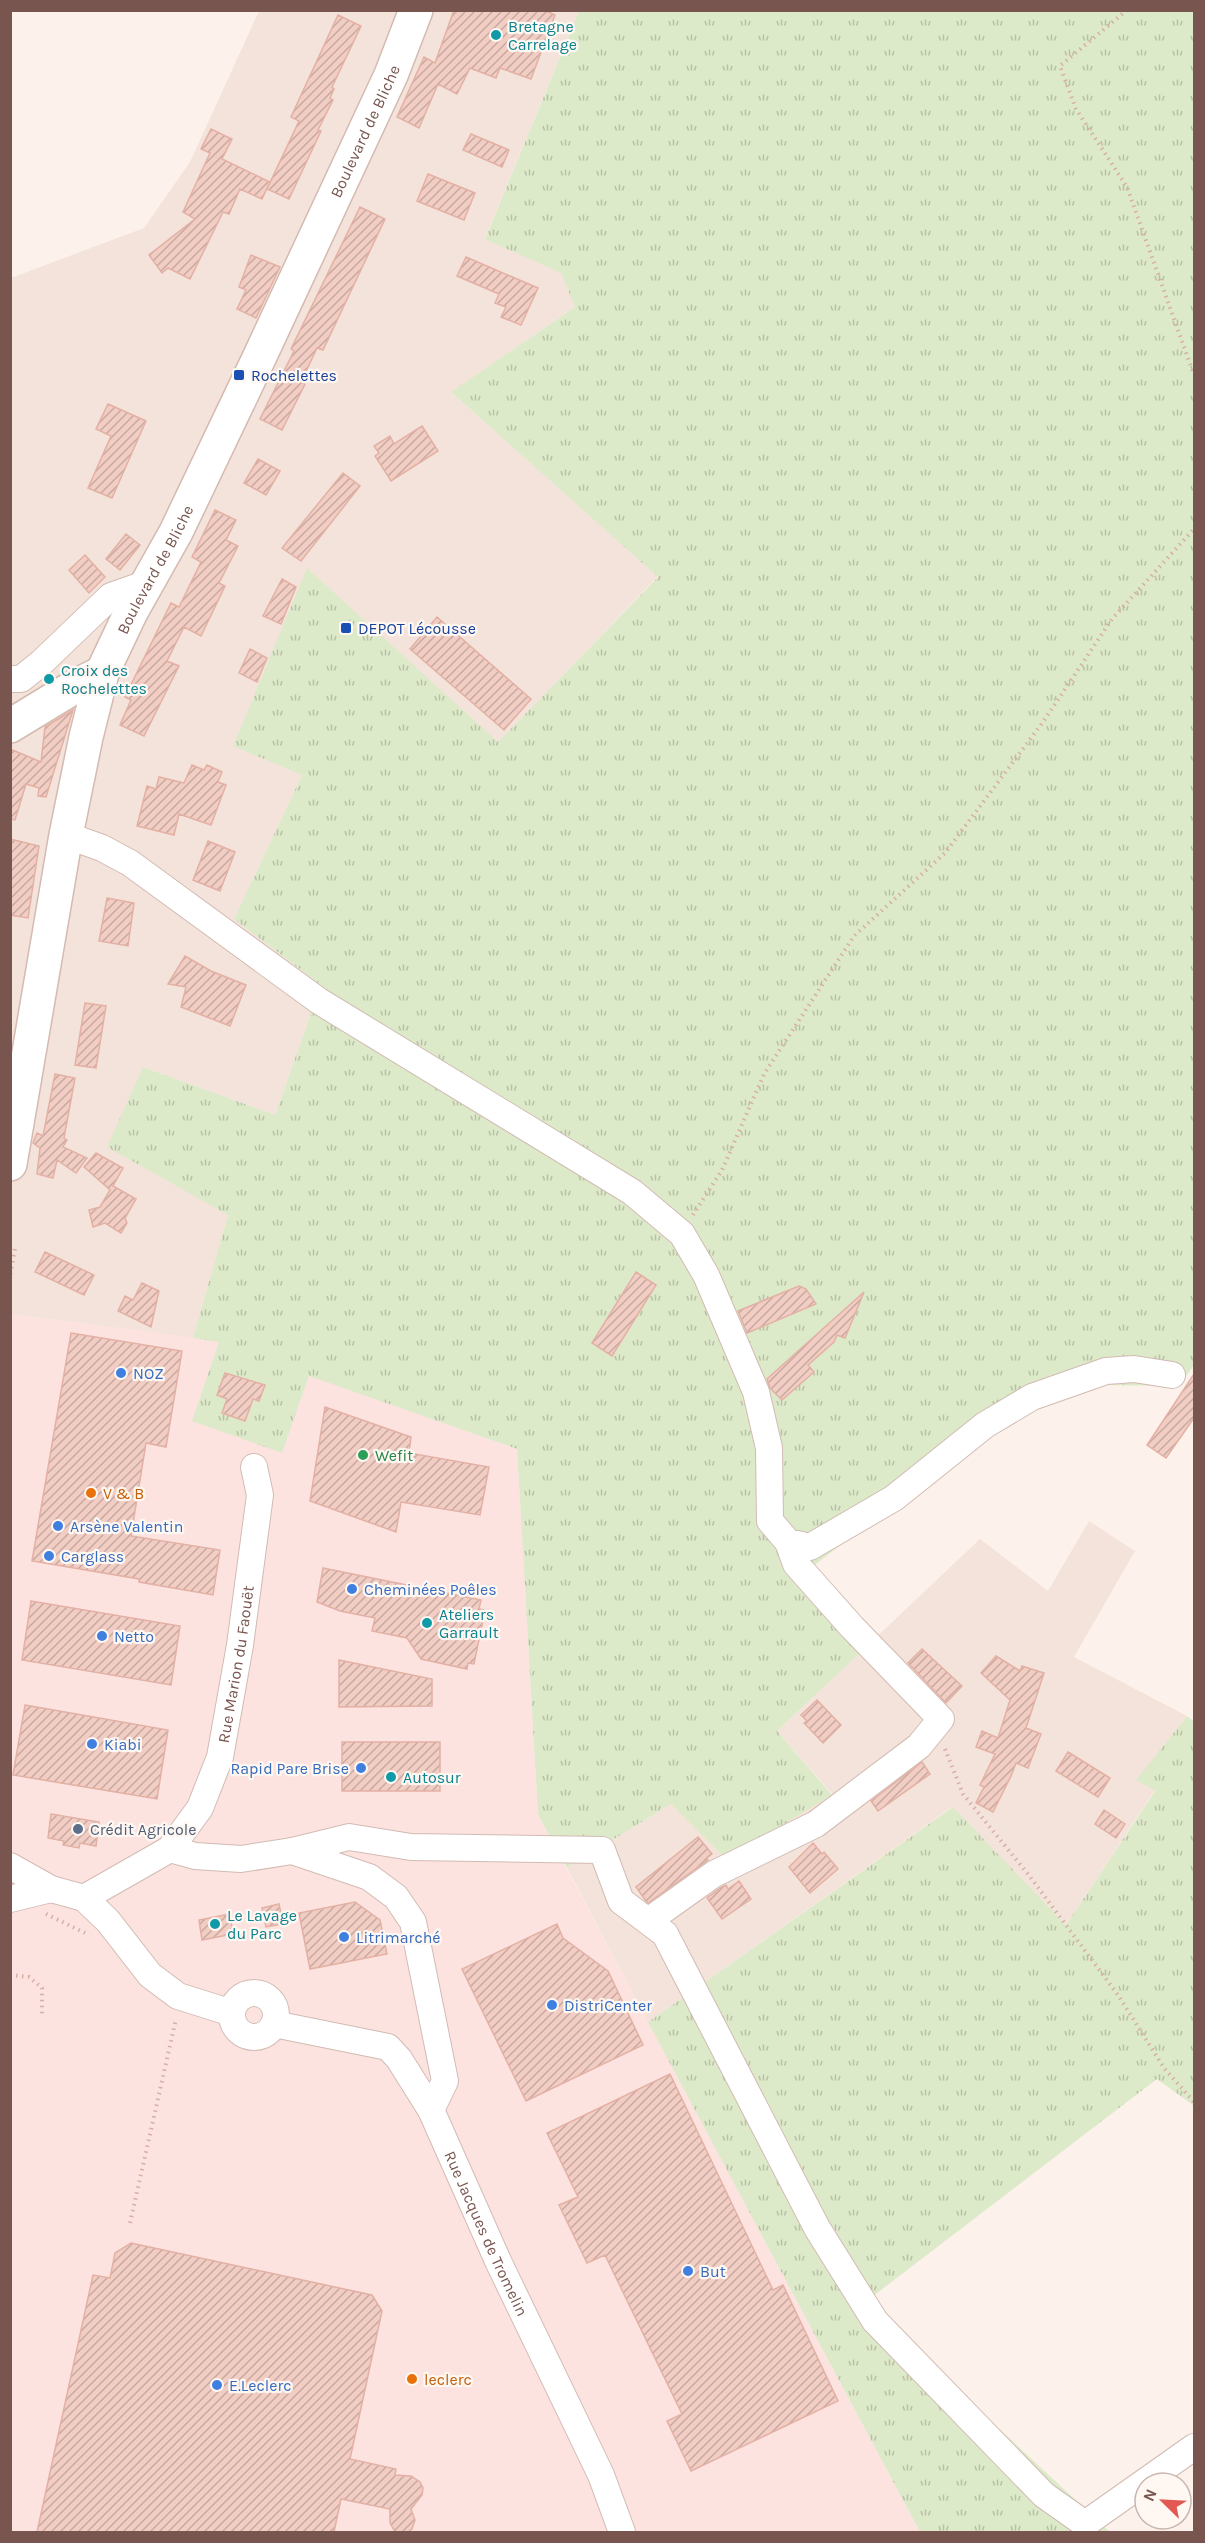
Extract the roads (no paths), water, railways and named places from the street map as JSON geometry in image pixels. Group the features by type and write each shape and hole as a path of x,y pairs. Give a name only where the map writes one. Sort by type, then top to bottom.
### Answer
{"main road":[{"name":"Boulevard de Bliche","path":"10,1164 66,835 102,673 130,612 176,532 260,356 391,75 416,10"},
{"path":"10,726 79,684 102,673"}],"street":[{"path":"10,679 21,679 41,663 111,596 148,584"},
{"path":"66,835 102,848 130,863 319,1001 632,1192 682,1234 706,1275 756,1392 769,1448 770,1521 788,1542 796,1564 852,1628 941,1719 919,1746 816,1824 714,1874 648,1921"},
{"path":"788,1542 810,1547 847,1527 894,1498 985,1425 1032,1397 1106,1371 1134,1370 1172,1376"},
{"name":"Rue Marion du Faouët","path":"84,1898 170,1849 200,1808 220,1757 240,1645 260,1495 254,1467"},
{"path":"170,1849 195,1856 241,1859 292,1851 349,1837 411,1847 602,1850 621,1901 665,1934 817,2228 875,2321 1044,2495 1085,2524 1194,2447"},
{"path":"292,1851 369,1877 396,1897 413,1922 445,2081 431,2110"},
{"path":"10,1866 51,1889 84,1898"},
{"path":"10,1899 51,1889"},
{"name":"Rue Jacques de Tromelin","path":"84,1898 108,1921 150,1975 178,1995 232,2013 236,2028 250,2037 264,2034 274,2024 388,2047 399,2059 431,2110 498,2260 601,2475 622,2532"}],"place":[{"name":"Bretagne Carrelage","path":"496,35"},
{"name":"Rochelettes","path":"239,375"},
{"name":"DEPOT Lécousse","path":"346,628"},
{"name":"Croix des Rochelettes","path":"49,679"},
{"name":"NOZ","path":"121,1373"},
{"name":"Wefit","path":"363,1455"},
{"name":"V & B","path":"91,1493"},
{"name":"Arsène Valentin","path":"58,1526"},
{"name":"Carglass","path":"49,1556"},
{"name":"Cheminées Poêles","path":"352,1589"},
{"name":"Ateliers Garrault","path":"427,1623"},
{"name":"Netto","path":"102,1636"},
{"name":"Kiabi","path":"92,1744"},
{"name":"Rapid Pare Brise","path":"361,1768"},
{"name":"Autosur","path":"391,1777"},
{"name":"Crédit Agricole","path":"78,1829"},
{"name":"Le Lavage du Parc","path":"215,1924"},
{"name":"Litrimarché","path":"344,1937"},
{"name":"DistriCenter","path":"552,2005"},
{"name":"But","path":"688,2271"},
{"name":"leclerc","path":"412,2379"},
{"name":"E.Leclerc","path":"217,2385"}]}
